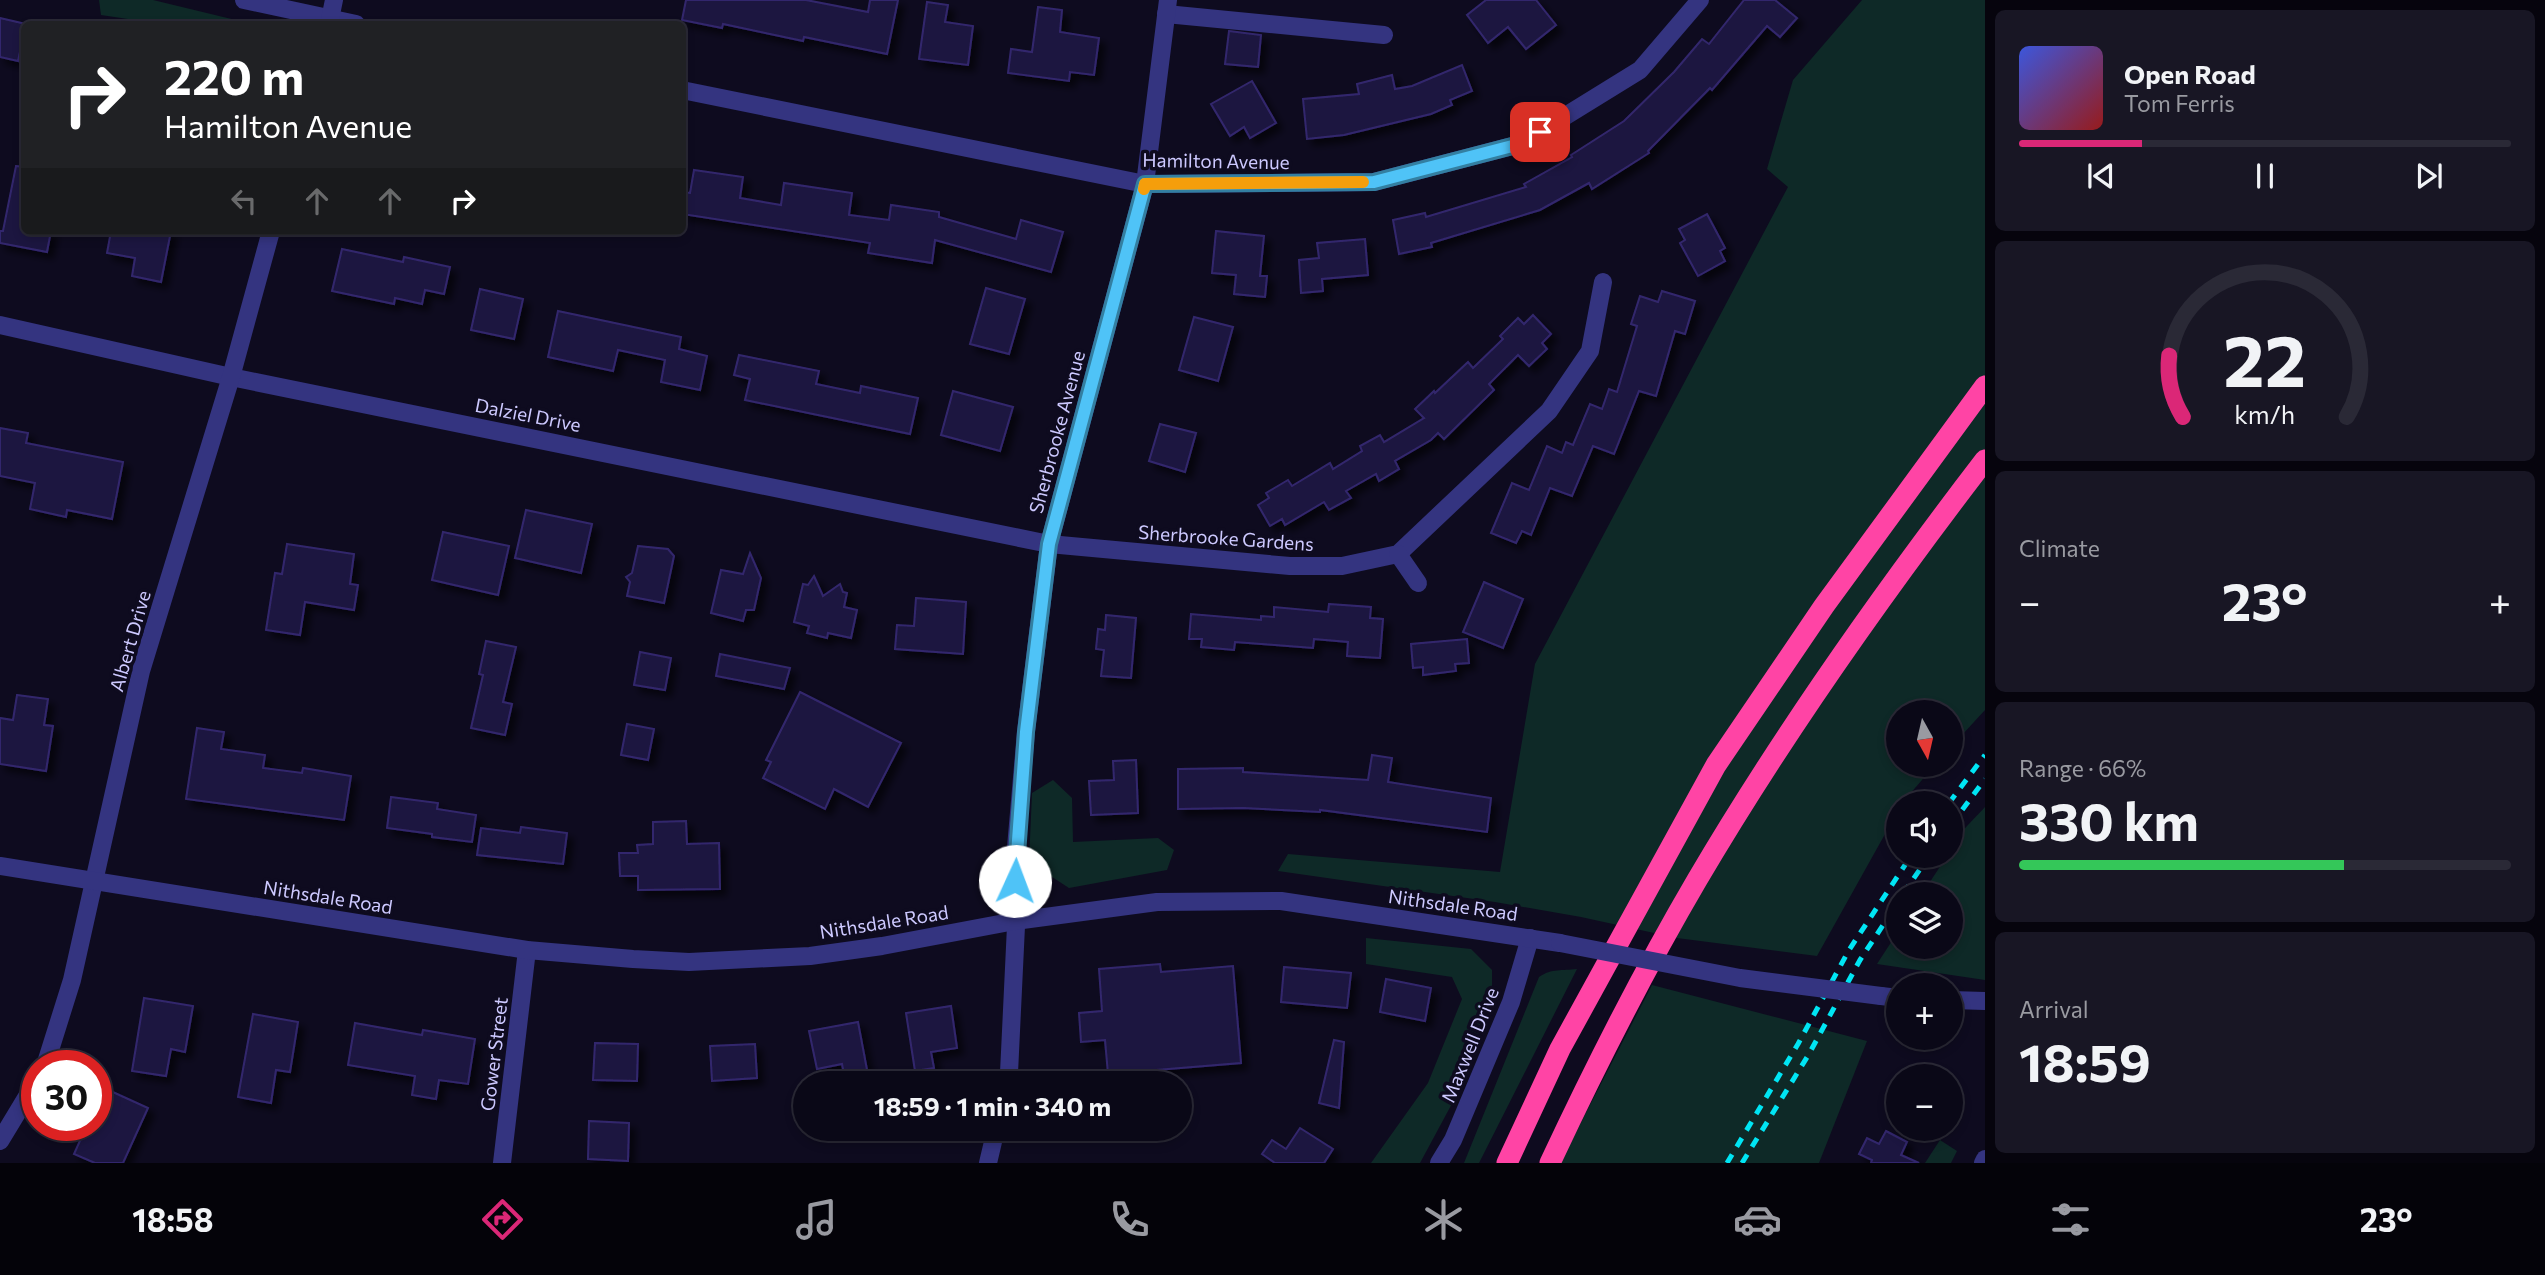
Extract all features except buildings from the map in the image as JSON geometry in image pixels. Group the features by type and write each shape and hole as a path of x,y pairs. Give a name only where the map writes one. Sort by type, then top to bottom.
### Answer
{"highway":[{"path":"1507,1163 1560,1049 1716,765 1824,606 1985,386"},
{"path":"1550,1163 1626,1007 1698,879 1774,756 1851,641 1985,460"},
{"path":"1851,641 1985,478"}],"street":[{"path":"244,0 325,21"},
{"path":"329,21 334,0"},
{"name":"Hamilton Avenue","path":"686,91 1145,184 1374,182 1520,144 1640,71 1700,0"},
{"path":"1167,7 1384,35"},
{"name":"Sherbrooke Avenue","path":"1009,1071 1015,859 1021,783 1049,544 1145,184 1167,7"},
{"name":"Albert Drive","path":"50,1050 72,980 141,671 231,377 270,235"},
{"path":"1418,583 1398,554 1549,411 1590,351 1603,282"},
{"name":"Dalziel Drive","path":"0,326 231,377 1049,544"},
{"name":"Sherbrooke Gardens","path":"1049,544 1290,566 1342,566 1398,554"},
{"name":"Nithsdale Road","path":"0,866 527,950 678,961 810,956 882,946 1015,921 1157,902 1281,901 1560,943 1740,978 1886,996"},
{"name":"Maxwell Drive","path":"1439,1163 1453,1140 1511,1002 1530,938"},
{"name":"Gower Street","path":"502,1163 527,950"},
{"path":"1963,1000 1985,1001"},
{"path":"0,1141 21,1106"},
{"path":"988,1163 993,1141"}],"green space":[{"path":"99,0 153,0 240,21 141,21 101,15"},
{"path":"1862,0 1985,0 1985,710 1964,733 1964,700 1886,700 1886,777 1925,777 1912,791 1886,791 1886,832 1817,956 1677,938 1495,902 1278,871 1288,854 1500,872 1535,664 1788,187 1767,169 1793,80"},
{"path":"1053,780 1072,798 1073,842 1158,838 1174,850 1167,870 1069,888 1029,862 1032,793"},
{"path":"1985,807 1985,980 1963,977 1963,973 1938,973 1877,964 1886,950 1886,959 1963,959 1963,882 1930,882 1939,868 1963,868 1963,831"},
{"path":"1366,938 1471,949 1492,970 1492,999 1455,1098 1420,1163 1371,1163 1428,1083 1462,999 1452,977 1366,964"},
{"path":"1577,969 1479,1163 1464,1163 1539,977 1553,971"},
{"path":"1652,985 1867,1041 1819,1163 1560,1163"},
{"path":"1939,1141 1957,1151 1951,1163 1925,1163"}],"railway":[{"path":"1958,791 1985,755"},
{"path":"1963,809 1985,779"},
{"path":"1727,1163 1798,1044 1849,950 1903,868"},
{"path":"1911,882 1921,868"},
{"path":"1742,1163 1809,1054 1860,960 1886,921"}],"slow traffic":[{"path":"1144,189 1145,184 1363,182"}],"route":[{"path":"1015,881 1026,732 1049,544 1145,184 1374,182 1520,144 1540,132"}]}
